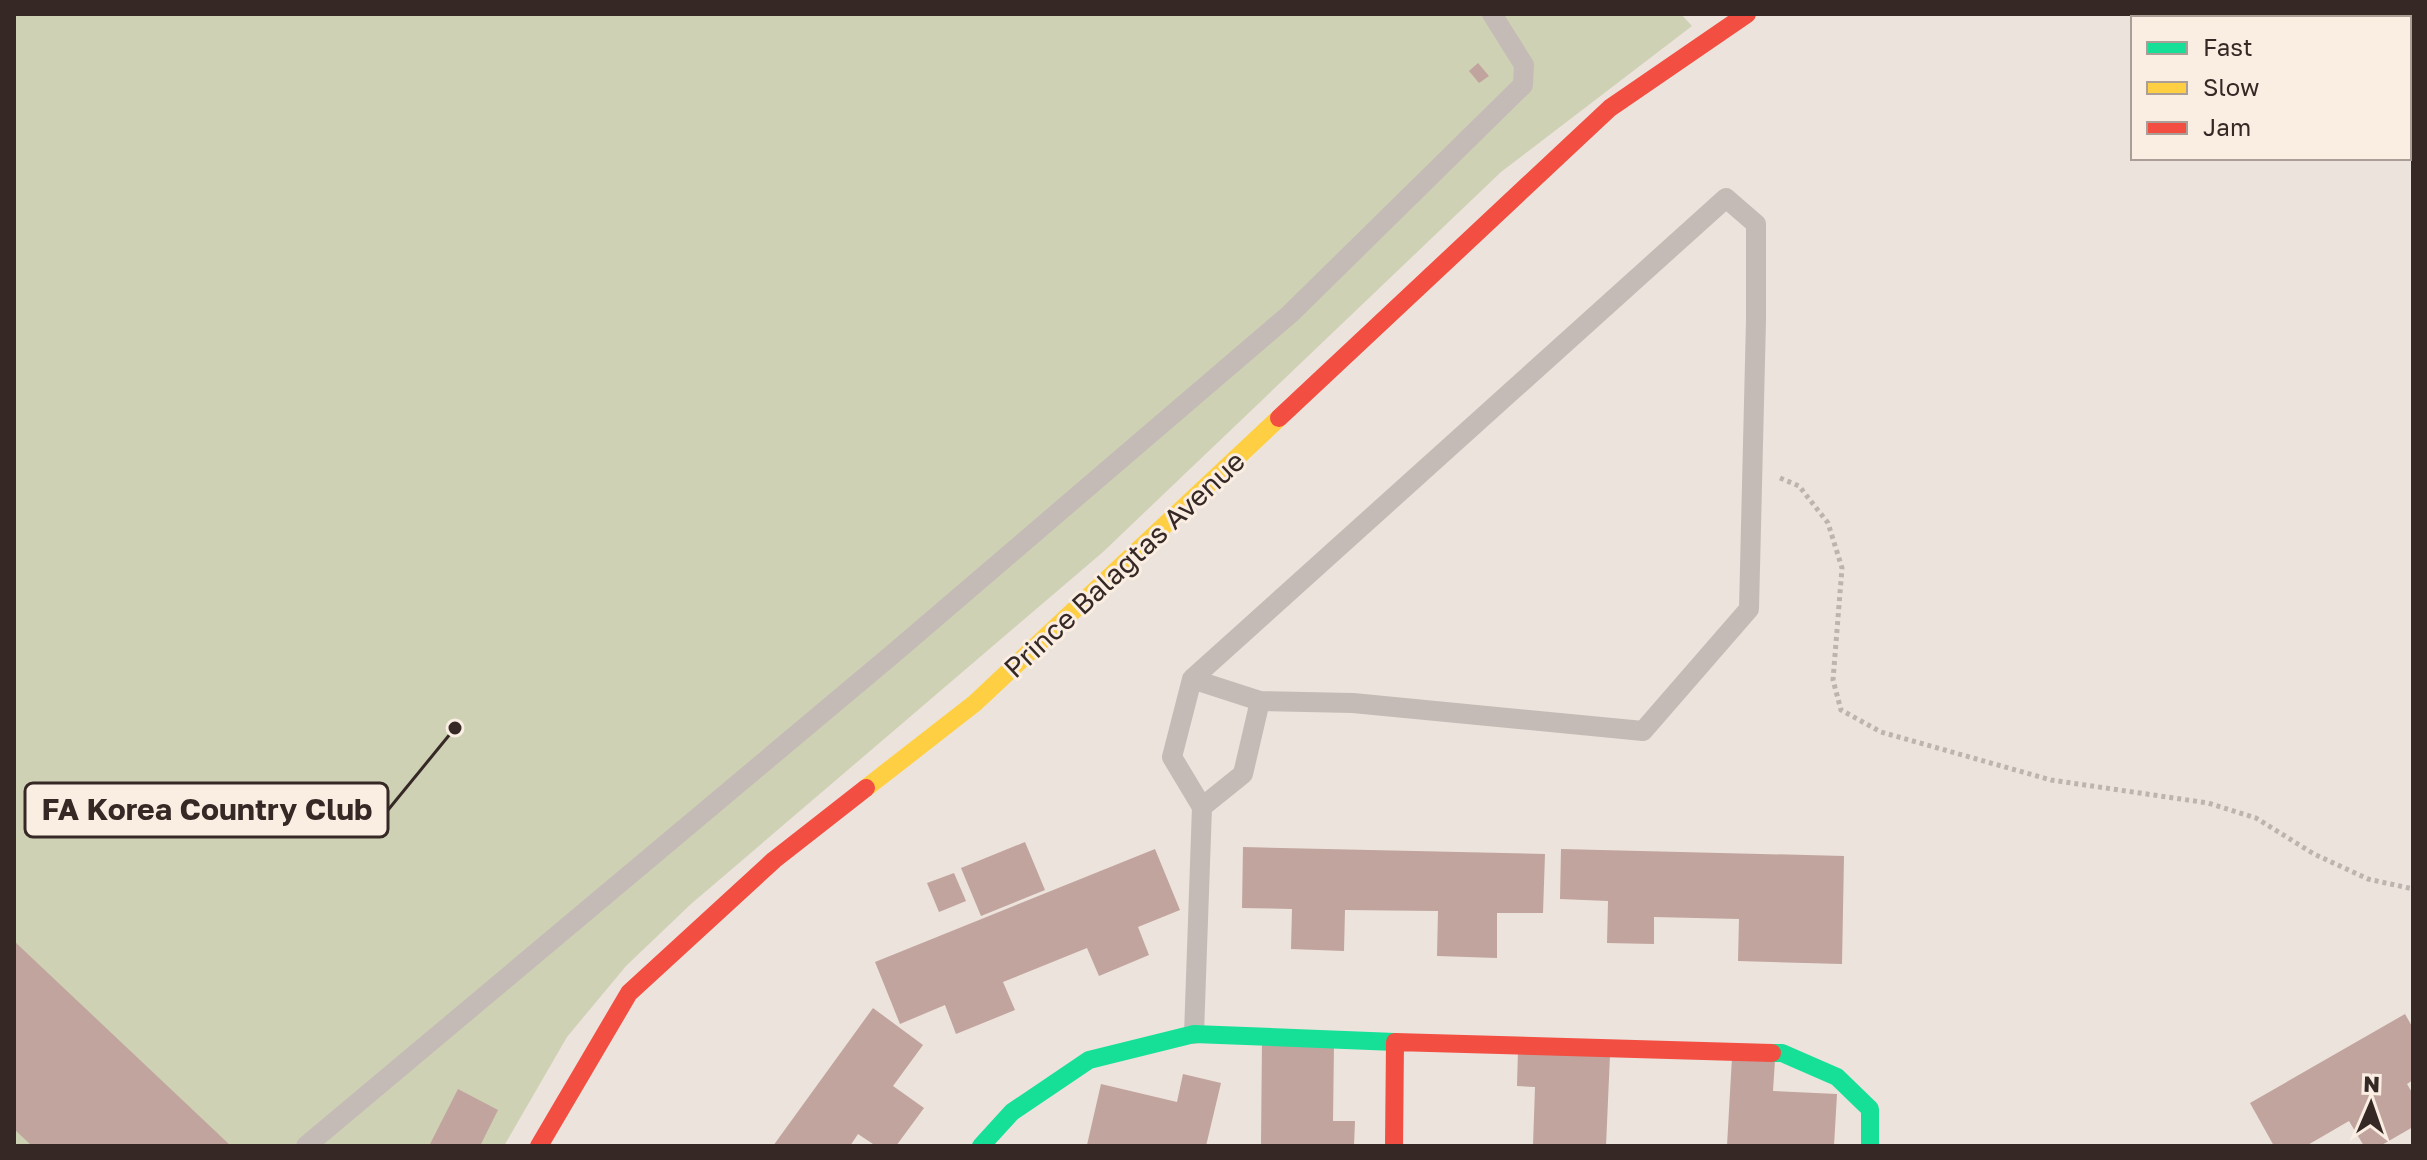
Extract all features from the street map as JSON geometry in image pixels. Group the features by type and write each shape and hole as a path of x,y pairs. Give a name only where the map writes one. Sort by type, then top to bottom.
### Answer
{"main road":[{"name":"Prince Balagtas Avenue","path":"539,1146 629,993 774,860 975,703 1610,108 1747,14"},
{"path":"981,1146 1012,1112 1089,1060 1194,1034 1782,1053 1837,1077 1870,1109 1870,1146"},
{"path":"1394,1146 1395,1042"}],"lane":[{"path":"306,1146 882,663 1290,314 1523,85 1524,65 1492,14"},
{"path":"1192,679 1260,701 1353,703 1643,731 1749,609 1756,224 1726,198 1192,679 1172,757 1202,807 1194,1034"},
{"path":"1202,807 1243,774 1260,701"}],"path":[{"path":"1753,467 1799,486 1828,523 1842,568 1833,680 1841,710 1881,732 2051,780 2208,803 2256,818 2314,854 2368,879 2413,889"}],"green space":[{"path":"14,14 1681,14 1692,26 1501,172 1103,552 691,904 626,966 567,1037 504,1146 14,1146"}],"building":[{"path":"1478,63 1489,76 1479,83 1469,71"},
{"path":"1025,842 1045,890 981,916 961,868"},
{"path":"1243,847 1545,854 1543,913 1497,913 1497,958 1437,956 1438,911 1345,910 1344,951 1291,949 1292,909 1242,908"},
{"path":"1155,849 1180,910 1138,927 1149,955 1099,976 1087,948 1003,982 1015,1010 956,1034 945,1005 900,1024 875,962"},
{"path":"1561,849 1844,856 1842,964 1738,961 1739,919 1654,917 1654,944 1607,943 1608,901 1560,899"},
{"path":"954,873 966,901 939,912 927,883"},
{"path":"14,941 231,1146 32,1146 14,1129"},
{"path":"873,1008 923,1045 893,1086 924,1108 896,1146 876,1146 858,1134 850,1146 773,1146"},
{"path":"2405,1014 2413,1028 2413,1080 2407,1084 2413,1094 2413,1127 2380,1146 2364,1146 2349,1121 2306,1146 2274,1146 2250,1103"},
{"path":"1262,1041 1334,1043 1333,1121 1355,1121 1354,1146 1261,1146"},
{"path":"1518,1050 1610,1055 1606,1146 1533,1146 1535,1087 1517,1086"},
{"path":"1732,1057 1775,1060 1773,1091 1837,1094 1834,1146 1727,1146"},
{"path":"1183,1074 1221,1083 1206,1146 1087,1145 1101,1084 1177,1102"},
{"path":"458,1089 498,1110 480,1146 429,1146"}],"traffic: fast":[{"path":"981,1146 1012,1112 1089,1060 1194,1034 1395,1042"},
{"path":"1772,1053 1782,1053 1837,1077 1870,1109 1870,1146"}],"traffic: slow":[{"path":"866,788 975,703 1279,418"}],"traffic: jam":[{"path":"1279,418 1610,108 1747,14"},
{"path":"539,1146 629,993 774,860 866,788"},
{"path":"1394,1146 1395,1042 1772,1053"}],"place":[{"name":"FA Korea Country Club","path":"455,728"}]}
